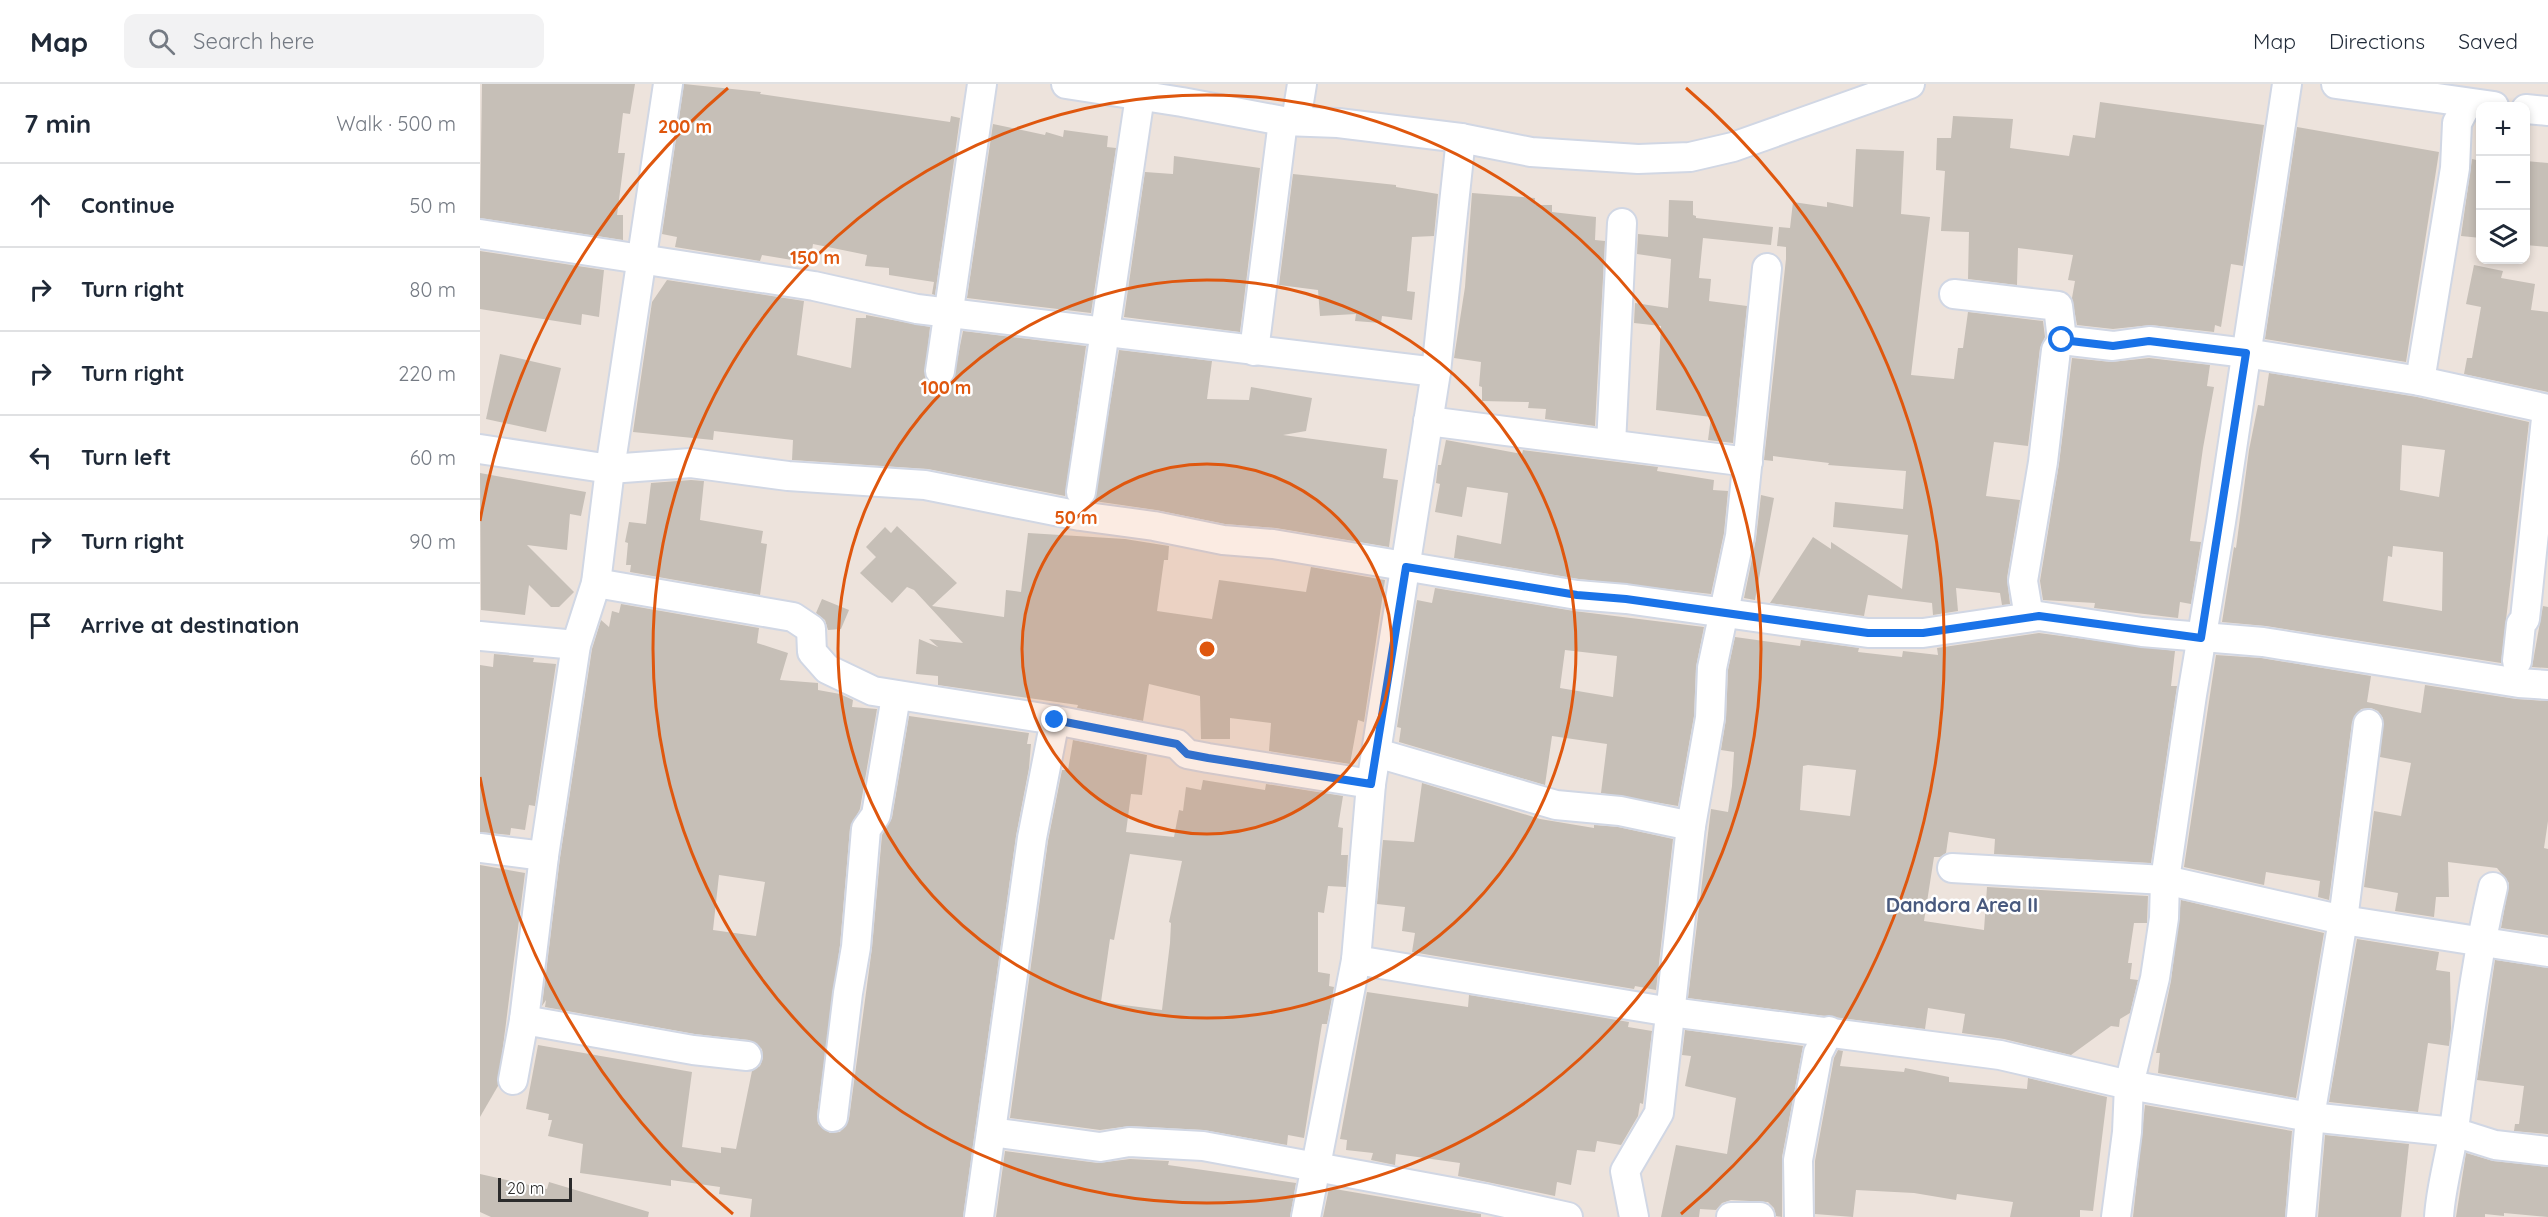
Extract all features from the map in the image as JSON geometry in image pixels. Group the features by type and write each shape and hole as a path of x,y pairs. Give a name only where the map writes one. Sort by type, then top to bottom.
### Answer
{"street":[{"path":"513,1080 524,1020 544,856 576,645 596,583 610,469 644,258 668,84"},
{"path":"940,371 982,84"},
{"path":"1066,84 1290,121 1338,123 1461,138 1531,152 1638,159 1690,157 1767,135 1816,115 1910,84"},
{"path":"1254,351 1290,121 1302,84"},
{"path":"2116,1217 2127,1132 2129,1085 2155,978 2164,918 2165,880 2287,84"},
{"path":"2336,84 2476,104"},
{"path":"1081,492 1140,96"},
{"path":"2420,381 2455,168 2457,123 2476,109"},
{"path":"2530,109 2548,111"},
{"path":"1306,1217 1356,960 1371,784 1436,372 1461,138"},
{"path":"1611,444 1622,223"},
{"path":"480,234 814,286 883,303 950,313 1105,334 1436,372"},
{"path":"1634,1217 1625,1171 1659,1113 1691,826 1710,718 1712,668 1740,536 1767,267"},
{"path":"1954,294 2058,306 2063,340 2056,350 2043,462 2024,581 2027,604"},
{"path":"2063,340 2113,346 2149,341 2246,353 2420,381 2547,409 2525,619 2522,624 2517,661"},
{"path":"1428,421 1748,462"},
{"path":"480,449 610,469 691,463 788,476 926,485 1080,516 1577,595 1626,599 1868,633 1923,633 2039,616 2201,638 2263,642 2519,683 2548,685"},
{"path":"596,583 793,617 810,629 812,652 828,669 873,691 1055,720 1177,744 1187,754 1371,784"},
{"path":"480,636 576,645"},
{"path":"833,1117 856,947 866,829 876,815 896,696"},
{"path":"979,1217 1032,838 1055,720"},
{"path":"2301,1217 2310,1117 2343,920 2368,724"},
{"path":"1377,753 1556,805 1620,811 1691,826"},
{"path":"480,848 544,856"},
{"path":"1952,868 2165,880 2343,920 2548,952"},
{"path":"2439,1217 2440,1188 2454,1132 2480,943 2493,886"},
{"path":"1356,960 1671,1012 2000,1055 2129,1085 2310,1117 2454,1132 2495,1145 2548,1151"},
{"path":"524,1020 693,1050 747,1056"},
{"path":"1799,1217 1798,1160 1818,1053 1829,1031"},
{"path":"991,1132 1100,1147 1129,1142 1203,1146 1484,1198 1568,1217"},
{"path":"1731,1217 1760,1217"}],"building":[{"path":"482,84 635,84 630,114 623,113 618,153 625,153 617,215 623,215 623,240 480,218"},
{"path":"684,84 761,92 760,94 950,122 951,116 960,118 935,295 932,294 934,282 889,275 889,268 865,266 867,255 813,244 810,263 762,255 760,261 675,247 677,237 662,234"},
{"path":"2100,102 2264,125 2243,266 2231,264 2221,327 2215,325 2214,332 2151,325 2113,329 2077,325 2072,298 2075,281 2068,280 2073,255 2018,248 2017,285 1968,279 1969,232 1941,231 1945,171 1936,170 1937,138 1951,138 1953,116 2013,119 2010,148 2069,156 2073,135 2095,138"},
{"path":"993,124 1045,135 1046,132 1063,137 1064,130 1108,136 1107,147 1116,148 1091,313 967,298"},
{"path":"2297,127 2439,152 2406,362 2265,339"},
{"path":"1856,149 1904,151 1901,214 1930,217 1911,375 1954,379 1958,348 1963,348 1968,312 2043,321 2045,337 2040,348 2028,446 1994,442 1986,496 2020,500 2007,578 2010,604 2002,605 2000,593 1956,588 1958,611 1933,615 1932,603 1868,595 1864,616 1770,603 1813,537 1831,549 1831,542 1902,589 1908,535 1833,527 1835,502 1903,509 1906,471 1828,465 1829,463 1773,456 1773,461 1764,460 1786,259 1786,247 1777,246 1779,227 1790,228 1793,202 1827,207 1827,202 1853,207"},
{"path":"1174,156 1260,168 1240,332 1124,317 1145,172 1173,174"},
{"path":"2472,159 2476,160 2476,238 2461,236"},
{"path":"2530,161 2548,163 2548,247 2530,245"},
{"path":"1293,174 1396,185 1396,187 1438,194 1434,236 1412,237 1407,291 1415,292 1412,320 1382,316 1381,323 1355,321 1356,314 1320,316 1318,290 1279,285"},
{"path":"1472,193 1535,198 1535,205 1552,205 1552,212 1596,217 1595,240 1605,241 1595,426 1545,419 1546,409 1528,408 1529,402 1482,401 1482,387 1479,386 1481,362 1454,358 1465,287"},
{"path":"1669,200 1693,201 1693,215 1696,218 1773,227 1771,245 1703,238 1699,278 1711,279 1709,301 1747,306 1733,443 1708,440 1711,417 1656,410 1661,326 1634,323 1635,303 1668,308 1671,259 1637,254 1638,234 1668,237"},
{"path":"480,251 604,270 599,317 582,314 581,325 480,309"},
{"path":"2474,265 2503,271 2501,278 2535,284 2531,310 2548,312 2548,392 2464,374 2467,358 2472,358 2481,307 2466,304"},
{"path":"667,280 804,301 797,355 851,368 856,318 866,318 866,315 930,327 925,377 929,384 937,387 946,386 953,381 963,331 1086,346 1065,496 928,469 792,460 793,440 714,431 713,440 633,432 652,302"},
{"path":"1119,350 1212,361 1207,399 1249,400 1251,387 1312,398 1306,431 1283,435 1387,449 1383,478 1398,480 1389,547 1276,528 1225,524 1156,510 1094,501"},
{"path":"500,354 561,368 546,432 486,419"},
{"path":"2072,358 2111,362 2149,358 2210,365 2207,386 2214,387 2190,541 2201,542 2191,604 2180,602 2178,618 2094,608 2095,603 2043,600 2040,581 2059,464"},
{"path":"2269,373 2417,397 2529,422 2501,663 2266,626 2222,622 2234,547 2236,548 2249,450 2258,405 2264,406","holes":["2402,445 2445,450 2439,497 2400,490","2393,546 2443,552 2442,611 2383,601 2388,556 2392,557"]},
{"path":"1446,440 1522,454 1523,450 1658,467 1657,471 1714,480 1713,490 1728,491 1724,533 1711,594 1579,579 1454,558 1457,535 1501,544 1508,493 1467,487 1462,517 1435,512 1440,484 1436,483 1438,465 1441,465"},
{"path":"480,473 586,492 581,516 570,514 567,550 527,545 574,592 559,607 551,607 529,585 525,615 481,610"},
{"path":"704,481 700,520 763,531 761,543 767,544 760,595 630,572 631,565 626,565 628,543 625,542 629,522 646,524 651,483"},
{"path":"1761,495 1774,498 1755,600 1744,598 1756,539"},
{"path":"897,526 957,583 932,606 1004,617 1006,590 1021,592 1028,533 1125,539 1169,546 1168,560 1164,560 1157,611 1212,619 1219,580 1306,592 1311,567 1385,580 1364,722 1358,720 1350,764 1269,751 1271,723 1230,718 1230,739 1201,739 1200,696 1149,684 1143,721 1077,708 1078,705 938,685 938,676 916,674 919,639 938,647 929,639 963,643 914,590 907,587 892,603 860,573 876,557 866,547 885,527 891,533"},
{"path":"1435,588 1574,611 1704,627 1696,667 1694,716 1678,806 1601,793 1607,744 1552,736 1545,785 1399,742 1401,728 1397,727 1417,600 1432,603","holes":["1565,650 1617,656 1613,697 1560,688"]},
{"path":"822,599 849,610 841,629 828,630 825,620 816,613"},
{"path":"621,604 759,628 757,643 788,653 780,680 818,683 818,690 840,694 853,700 852,707 877,709 860,809 850,828 840,945 817,1115 818,1124 830,1133 840,1132 849,1119 872,948 882,835 892,818 909,716 1029,733 1027,744 1031,744 1029,768 1016,836 963,1217 750,1217 752,1199 719,1194 720,1187 671,1180 671,1186 580,1173 583,1144 548,1136 552,1120 548,1120 549,1114 526,1109 538,1045 692,1072 682,1147 721,1153 721,1147 736,1149 752,1071 760,1066 763,1058 762,1049 749,1040 695,1034 545,1007 546,1000 542,1006 560,858 592,649 601,620 609,627 612,611 619,613","holes":["719,875 765,882 756,936 713,930"]},
{"path":"2543,606 2548,607 2548,668 2532,667"},
{"path":"2039,633 2175,651 2171,686 2177,686 2151,863 1994,854 1995,839 1949,832 1946,853 1940,857 1934,857 1924,921 1984,930 1987,887 2148,896 2147,923 2134,923 2128,963 2132,963 2130,979 2138,980 2130,1013 2120,1019 2119,1027 2111,1026 2071,1055 2004,1039 1962,1033 1965,1014 1928,1008 1925,1029 1688,998 1711,809 1728,812 1732,786 1734,752 1721,750 1726,719 1728,670 1735,637 1800,646 1801,640 1859,648 1858,652 1902,657 1903,651 1938,655 1937,648","holes":["1803,766 1856,770 1850,816 1800,810"]},
{"path":"494,654 534,658 533,662 556,664 535,806 529,805 525,830 511,828 510,835 480,832 480,665 493,667"},
{"path":"2216,655 2261,658 2371,676 2367,702 2421,713 2425,685 2516,699 2548,701 2548,821 2544,848 2548,849 2548,935 2501,928 2509,883 2497,868 2448,862 2449,897 2436,897 2434,917 2395,911 2398,893 2364,887 2374,811 2401,816 2411,763 2380,757 2383,718 2378,711 2371,708 2361,709 2352,722 2329,900 2318,897 2320,881 2266,872 2264,885 2184,867"},
{"path":"1073,740 1147,755 1142,795 1131,794 1126,832 1174,837 1179,810 1183,811 1186,787 1201,790 1203,780 1265,790 1266,784 1343,796 1338,827 1343,828 1341,855 1348,855 1346,887 1328,886 1324,913 1318,912 1318,972 1330,974 1329,986 1334,987 1327,1024 1322,1024 1304,1138 1288,1135 1287,1145 1204,1130 1130,1126 1100,1130 1010,1118 1048,841 1062,770 1068,770","holes":["1130,854 1182,861 1169,922 1171,923 1170,943 1162,1010 1101,1002 1110,939 1114,940"]},
{"path":"1422,783 1540,819 1594,828 1594,825 1618,827 1673,839 1656,990 1635,986 1634,989 1412,952 1415,933 1402,931 1405,907 1377,904 1383,840 1414,842"},
{"path":"480,865 525,873 498,1086 480,1117"},
{"path":"2181,900 2324,933 2296,1098 2158,1073 2160,1053 2156,1053 2171,981"},
{"path":"2357,939 2439,952 2436,970 2450,972 2449,1046 2428,1043 2418,1112 2329,1102"},
{"path":"2495,960 2548,968 2548,1134 2514,1131 2515,1124 2519,1124 2524,1086 2477,1080"},
{"path":"1367,992 1468,1007 1469,995 1629,1022 1628,1027 1652,1031 1643,1104 1640,1103 1638,1116 1621,1145 1597,1141 1595,1152 1577,1150 1571,1185 1557,1182 1555,1196 1458,1176 1460,1163 1396,1154 1395,1165 1371,1160 1373,1153 1346,1150 1347,1140 1340,1139"},
{"path":"1685,1030 1803,1046 1782,1157 1782,1217 1776,1216 1774,1208 1768,1202 1731,1200 1722,1203 1716,1210 1700,1209 1699,1217 1661,1217 1676,1145 1727,1154 1736,1098 1685,1086 1691,1056 1682,1055"},
{"path":"1838,1050 1843,1051 1840,1066 1904,1072 1905,1068 1949,1077 1949,1082 2027,1089 2028,1078 2107,1097 2093,1211 2080,1210 2080,1217 2010,1217 2013,1202 1957,1194 1956,1200 1914,1193 1856,1190 1853,1217 1815,1214 1815,1161 1834,1058"},
{"path":"2145,1105 2292,1131 2285,1217 2133,1217"},
{"path":"2325,1135 2409,1144 2401,1217 2318,1217"},
{"path":"1005,1151 1098,1163 1130,1159 1169,1161 1168,1165 1296,1183 1290,1217 996,1217"},
{"path":"2466,1153 2493,1161 2548,1167 2548,1217 2504,1213 2504,1216 2485,1214 2485,1217 2456,1217"},
{"path":"480,1174 547,1189 549,1182 649,1212 648,1217 491,1217 480,1212"},
{"path":"1329,1188 1481,1214 1481,1217 1323,1217"}],"district":[{"name":"Dandora Area II","path":"1962,905"}],"route":[{"path":"1055,720 1177,744 1187,754 1371,784 1406,567 1554,589 1577,595 1626,599 1868,633 1923,633 1970,628 2005,620 2039,616 2142,632 2201,638 2246,353 2149,341 2113,346 2062,340"}]}
